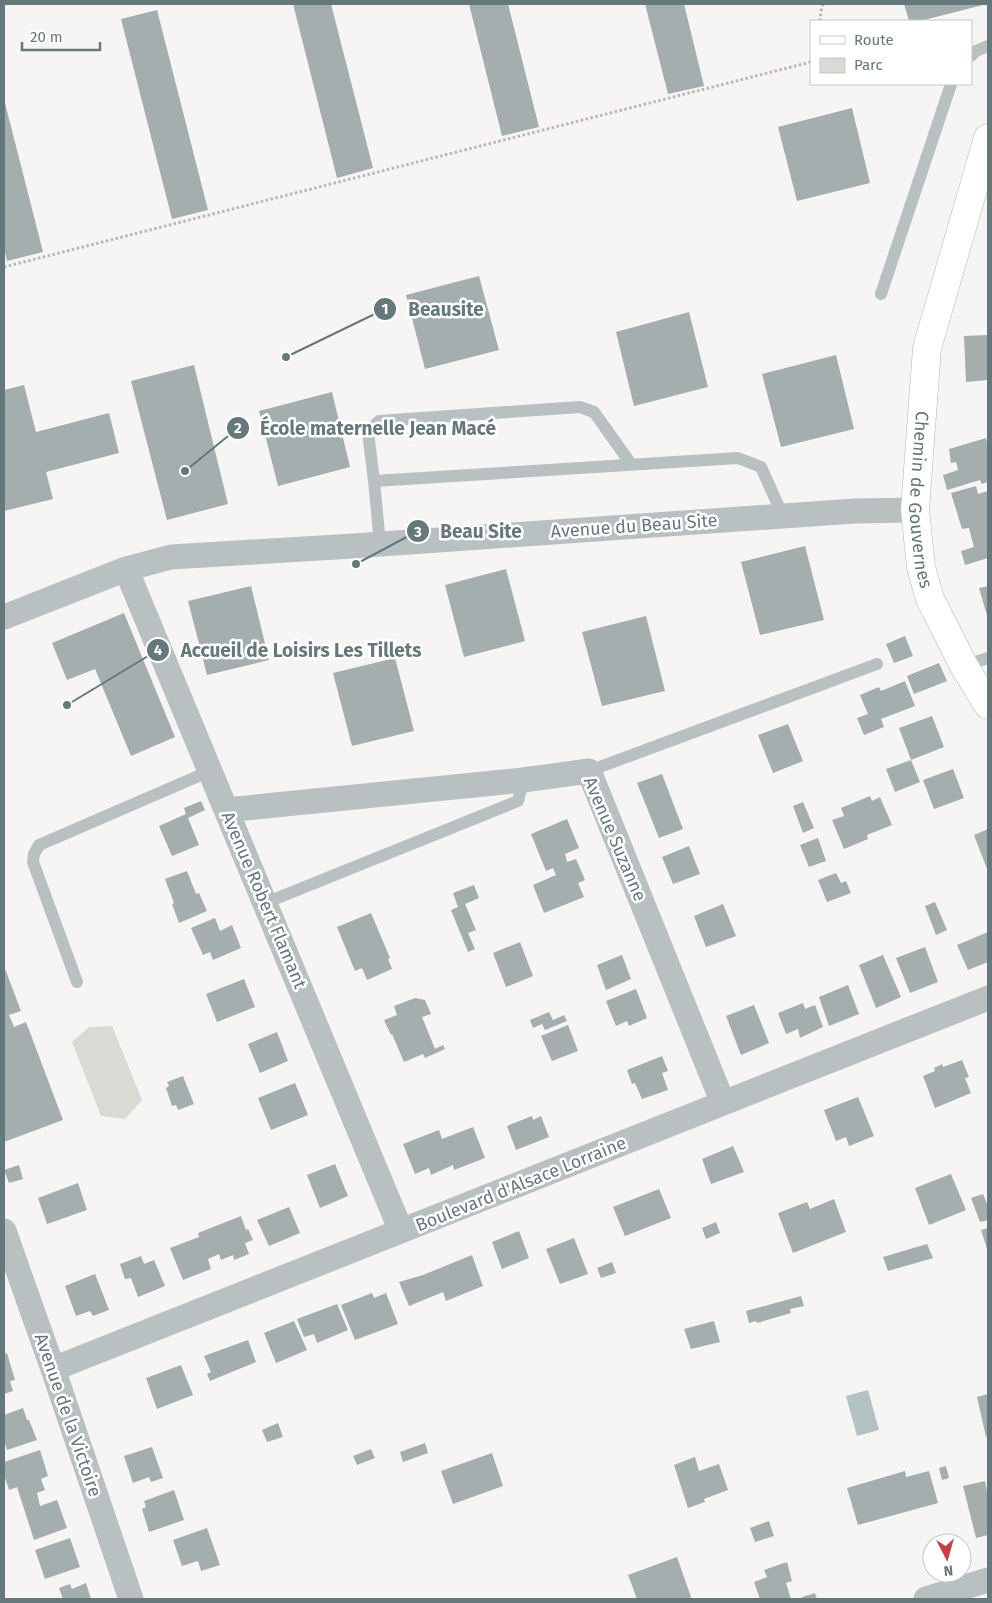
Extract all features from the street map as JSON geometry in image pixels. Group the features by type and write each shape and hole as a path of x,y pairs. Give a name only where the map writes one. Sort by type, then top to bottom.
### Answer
{"street":[{"name":"Chemin de Gouvernes","path":"988,138 927,348 916,510 921,567 930,599 976,662 988,705"},
{"name":"Avenue du Beau Site","path":"4,617 126,569 171,557 855,510 916,510"},
{"name":"Avenue Robert Flamant","path":"126,569 401,1231"},
{"name":"Avenue Suzanne","path":"226,810 523,780 589,771 723,1103"},
{"name":"Boulevard d'Alsace Lorraine","path":"53,1369 988,998"},
{"name":"Avenue de la Victoire","path":"4,1231 131,1599"},
{"path":"926,1599 988,1580"}],"lane":[{"path":"972,55 976,51 988,46"},
{"path":"881,294 951,85"},
{"path":"380,544 368,432 379,421 580,407 594,412 631,464"},
{"path":"374,481 738,458 761,467 783,516"},
{"path":"589,771 876,664"},
{"path":"77,982 33,862 34,854 39,844 210,771"},
{"path":"265,903 518,801 523,780"}],"path":[{"path":"820,20 823,4"},
{"path":"4,267 810,62"}],"green space":[{"path":"112,1026 142,1100 125,1119 101,1116 72,1042 89,1027"}],"shaded area":[{"path":"868,1390 879,1430 857,1436 846,1396"}],"building":[{"path":"293,4 331,4 373,168 337,178"},
{"path":"469,4 508,4 539,127 502,136"},
{"path":"645,4 684,4 704,86 668,94"},
{"path":"904,4 983,4 924,20 909,20"},
{"path":"157,10 208,210 172,219 121,19"},
{"path":"4,99 43,252 7,261 4,248"},
{"path":"852,108 870,183 797,201 778,127"},
{"path":"479,276 499,350 425,369 406,295"},
{"path":"689,312 708,387 634,406 616,332"},
{"path":"988,335 988,380 966,382 964,336"},
{"path":"836,355 854,429 781,447 762,374"},
{"path":"194,365 228,504 167,520 131,381"},
{"path":"24,385 36,432 109,413 119,453 46,472 53,499 4,511 4,390"},
{"path":"332,392 350,467 278,486 259,411"},
{"path":"986,438 988,447 988,482 982,484 980,480 947,490 943,475 958,470 956,462 951,463 949,449"},
{"path":"976,486 978,494 988,491 988,558 965,565 961,551 974,547 969,528 962,529 951,493"},
{"path":"805,546 824,620 760,635 741,562"},
{"path":"506,569 525,641 464,657 445,585"},
{"path":"251,586 269,660 207,675 188,601"},
{"path":"988,586 988,619 979,588"},
{"path":"124,613 175,737 131,756 95,669 67,680 52,643"},
{"path":"646,616 665,691 602,706 582,632"},
{"path":"905,636 913,656 894,663 886,644"},
{"path":"395,658 414,731 352,746 333,673"},
{"path":"939,663 947,681 914,694 907,676"},
{"path":"905,681 915,706 881,719 884,727 864,735 857,718 868,714 860,695 879,687 881,691"},
{"path":"932,716 944,747 911,760 899,728"},
{"path":"788,724 803,761 773,773 758,735"},
{"path":"911,760 920,782 895,792 886,769"},
{"path":"953,769 964,798 934,809 923,780"},
{"path":"662,774 683,829 659,838 637,783"},
{"path":"870,796 872,801 880,797 892,825 867,835 868,839 844,849 832,820 844,816 841,808"},
{"path":"201,801 205,810 188,818 199,845 172,856 159,826 186,814 184,808"},
{"path":"803,802 814,828 803,833 793,806"},
{"path":"567,819 579,848 565,854 567,862 576,859 585,880 578,883 584,897 544,913 533,885 556,875 553,868 546,871 531,834"},
{"path":"988,829 988,868 987,869 974,835"},
{"path":"818,838 826,861 809,867 800,845"},
{"path":"689,846 700,874 673,884 662,857"},
{"path":"187,871 196,894 199,893 207,911 179,923 165,879"},
{"path":"836,873 841,883 846,881 851,893 827,902 818,880"},
{"path":"474,885 479,898 465,904 476,930 468,933 475,949 468,952 451,910 458,907 453,893"},
{"path":"935,902 947,930 936,935 925,906"},
{"path":"723,904 736,936 706,947 694,916"},
{"path":"371,913 390,958 388,959 392,969 367,980 362,968 355,971 337,927"},
{"path":"215,918 220,931 232,925 241,948 213,960 210,952 203,955 191,928"},
{"path":"988,932 988,962 968,970 957,945"},
{"path":"520,942 533,976 506,987 493,953"},
{"path":"925,947 938,982 910,993 896,958"},
{"path":"622,955 631,979 606,990 597,965"},
{"path":"883,955 901,997 876,1008 859,965"},
{"path":"4,966 21,1011 9,1015 14,1027 26,1022 63,1120 4,1142"},
{"path":"244,979 255,1007 217,1022 206,994"},
{"path":"848,985 859,1014 829,1026 819,997"},
{"path":"636,989 647,1018 629,1026 627,1021 616,1026 606,1001"},
{"path":"415,998 425,1000 431,1014 422,1017 435,1049 443,1045 445,1049 425,1058 423,1054 404,1062 384,1020 397,1015 394,1006"},
{"path":"803,1003 805,1009 815,1005 823,1027 800,1038 798,1029 786,1034 778,1013"},
{"path":"754,1005 769,1043 741,1055 726,1016"},
{"path":"549,1012 553,1020 564,1015 567,1021 545,1030 542,1024 533,1028 530,1020"},
{"path":"568,1025 578,1051 552,1061 541,1036"},
{"path":"277,1032 288,1061 260,1073 248,1044"},
{"path":"662,1056 668,1071 662,1073 668,1090 642,1099 635,1083 632,1084 627,1070"},
{"path":"962,1060 969,1077 965,1078 971,1093 935,1108 923,1076 935,1071 934,1068 942,1064 943,1067"},
{"path":"183,1076 194,1104 178,1110 176,1105 172,1106 166,1088 169,1086 167,1082"},
{"path":"295,1083 308,1115 271,1130 258,1098"},
{"path":"858,1097 874,1136 849,1146 846,1137 836,1141 824,1110"},
{"path":"532,1116 533,1120 541,1116 549,1137 516,1150 507,1126"},
{"path":"473,1127 485,1158 454,1170 453,1165 431,1175 429,1168 415,1174 403,1144 439,1130 442,1139"},
{"path":"733,1146 744,1172 711,1184 702,1159"},
{"path":"335,1164 348,1196 320,1208 307,1175"},
{"path":"19,1165 23,1179 9,1183 4,1170"},
{"path":"951,1174 966,1210 929,1225 915,1188"},
{"path":"78,1183 87,1210 47,1224 38,1198"},
{"path":"659,1189 671,1218 625,1236 613,1207"},
{"path":"983,1194 988,1206 988,1220 980,1222 971,1198"},
{"path":"834,1199 846,1232 793,1253 778,1213 807,1202 810,1209"},
{"path":"289,1207 300,1233 269,1246 257,1220"},
{"path":"241,1216 246,1230 248,1229 253,1240 245,1243 249,1254 234,1260 233,1255 221,1260 219,1254 208,1259 211,1269 183,1280 170,1248 199,1237 198,1233"},
{"path":"716,1222 720,1233 706,1239 702,1228"},
{"path":"988,1228 988,1252 981,1230"},
{"path":"519,1231 529,1258 502,1269 492,1242"},
{"path":"574,1238 588,1274 560,1284 546,1249"},
{"path":"927,1244 933,1258 888,1271 883,1257"},
{"path":"472,1255 483,1286 446,1301 443,1292 409,1306 399,1282 423,1275"},
{"path":"141,1256 144,1264 154,1260 165,1286 138,1297 131,1278 125,1279 120,1264"},
{"path":"612,1262 616,1273 601,1278 597,1268"},
{"path":"95,1274 109,1310 93,1316 90,1311 76,1316 65,1286"},
{"path":"372,1293 374,1298 386,1293 398,1324 355,1340 341,1305"},
{"path":"801,1296 804,1306 790,1309 791,1313 757,1323 756,1321 749,1323 746,1311"},
{"path":"337,1304 348,1330 317,1343 314,1334 304,1337 297,1319"},
{"path":"294,1321 307,1350 276,1363 264,1333"},
{"path":"714,1321 720,1342 691,1349 684,1329"},
{"path":"248,1340 256,1362 210,1381 207,1374 211,1372 204,1356"},
{"path":"7,1353 15,1380 10,1381 13,1391 4,1394 4,1354"},
{"path":"181,1365 193,1395 157,1409 146,1378"},
{"path":"988,1394 988,1436 986,1437 977,1397"},
{"path":"23,1408 37,1440 7,1450 4,1440 4,1415"},
{"path":"278,1423 283,1437 267,1442 262,1430"},
{"path":"425,1443 428,1453 403,1462 400,1452"},
{"path":"152,1447 163,1478 151,1482 149,1477 133,1483 124,1456"},
{"path":"371,1449 375,1458 357,1465 353,1456"},
{"path":"40,1450 48,1476 41,1479 45,1490 37,1493 40,1506 57,1500 67,1528 34,1540 17,1487 9,1490 4,1475 4,1462"},
{"path":"492,1453 503,1486 453,1504 441,1471"},
{"path":"695,1457 699,1471 719,1464 728,1490 704,1499 705,1502 688,1508 674,1465"},
{"path":"946,1466 949,1478 942,1480 939,1468"},
{"path":"905,1471 906,1477 929,1471 938,1503 858,1525 847,1488"},
{"path":"985,1481 988,1496 988,1535 976,1538 963,1486"},
{"path":"174,1490 184,1520 149,1532 142,1509 146,1507 144,1501"},
{"path":"769,1521 774,1536 755,1542 750,1528"},
{"path":"207,1528 220,1565 201,1571 198,1561 182,1566 173,1540"},
{"path":"70,1538 80,1567 45,1579 35,1550"},
{"path":"677,1557 691,1597 690,1599 637,1599 628,1575"},
{"path":"787,1562 792,1581 786,1583 791,1599 760,1599 754,1582 767,1577 764,1570"},
{"path":"86,1583 91,1599 63,1599 59,1588 70,1584 72,1589"},
{"path":"815,1593 817,1599 803,1599 802,1597"}],"place":[{"name":"Beausite","path":"286,357"},
{"name":"École maternelle Jean Macé","path":"185,471"},
{"name":"Beau Site","path":"356,564"},
{"name":"Accueil de Loisirs Les Tillets","path":"67,705"}]}
